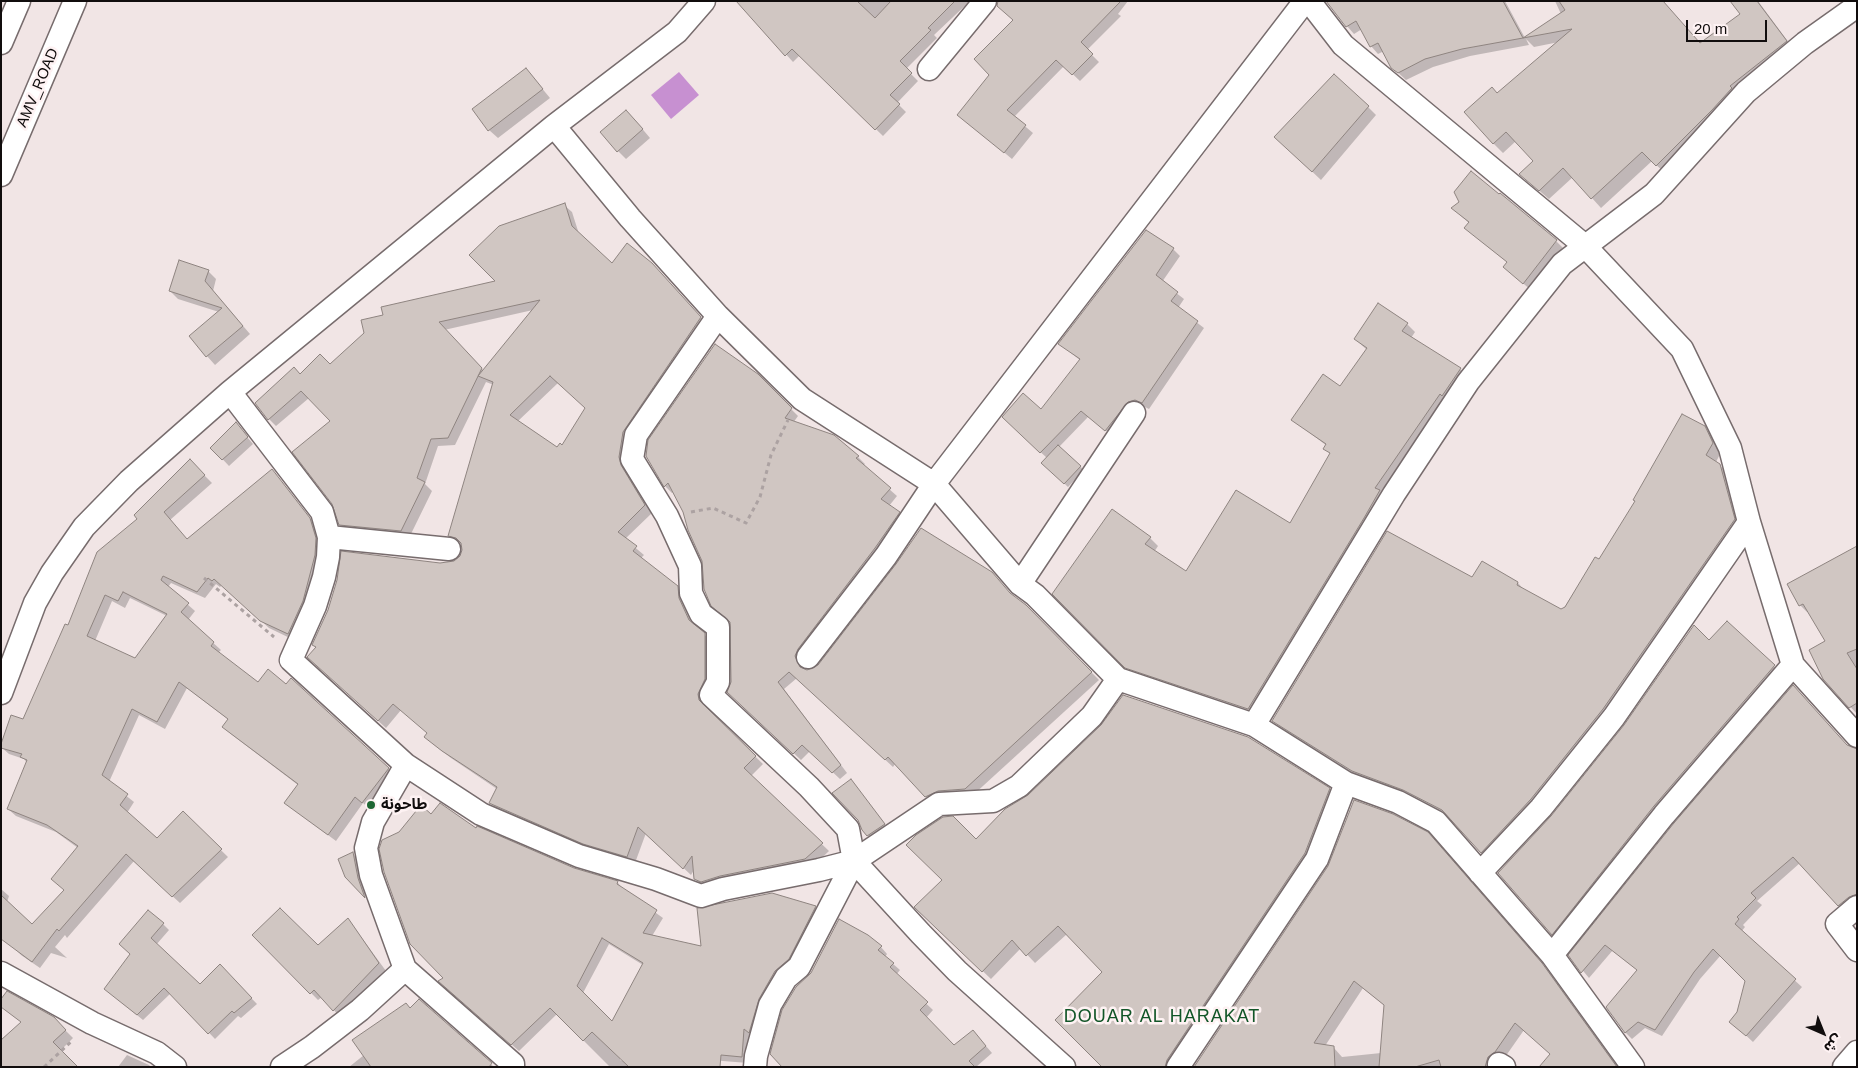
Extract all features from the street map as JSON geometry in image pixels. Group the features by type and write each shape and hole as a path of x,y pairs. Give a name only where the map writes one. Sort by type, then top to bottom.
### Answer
{"street":[{"path":"1,43 19,1"},
{"name":"AMV_ROAD","path":"1,175 75,1"},
{"path":"1,693 35,603 52,573 84,527 129,481 230,392 554,126 677,32 704,1"},
{"path":"929,69 985,1"},
{"path":"808,657 886,556 934,484 1305,1"},
{"path":"1309,1 1343,45 1585,246 1682,349 1730,448 1749,522 1793,665 1857,736"},
{"path":"1254,725 1394,494 1468,382 1562,264 1654,194 1746,92 1806,43 1857,6"},
{"path":"554,126 630,218 718,316 802,399 934,484 1020,584 1035,595 1118,679 1254,725 1346,783 1398,802 1436,822 1552,955 1632,1066"},
{"path":"718,316 636,434 632,459 667,516 690,566 691,593 701,614 718,627 718,682 711,695 808,787 848,830 854,861 957,971 1064,1067"},
{"path":"230,392 322,512 329,536 328,557 324,577 314,606 290,660 406,765 481,814 579,856 656,878 701,896 723,889 854,861 939,804 993,801 1019,786 1092,716 1118,679"},
{"path":"1020,584 1134,413"},
{"path":"1480,873 1541,808 1614,717 1749,522"},
{"path":"329,536 449,549"},
{"path":"1552,955 1664,814 1793,665"},
{"path":"406,765 373,822 366,848 371,875 406,969 513,1067"},
{"path":"1178,1067 1317,859 1346,783"},
{"path":"756,1067 756,1056 770,1005 786,978 799,967 854,861"},
{"path":"1857,907 1837,924 1857,950"},
{"path":"282,1067 312,1047 360,1010 406,969"},
{"path":"1,973 92,1024 157,1053 175,1067"},
{"path":"1844,1067 1857,1052"}],"path":[{"path":"667,516 713,508 746,524 760,497 770,455 802,399"},
{"path":"204,578 293,654"},
{"path":"44,1067 92,1024"}],"shaded area":[{"path":"679,72 699,95 671,119 651,95"}],"building":[{"path":"736,1 857,1 875,18 891,1 955,1 928,28 931,30 900,61 912,73 890,95 900,104 875,130 792,49 785,56"},
{"path":"998,1 1121,1 1081,42 1093,54 1072,75 1056,60 1007,110 1026,125 1004,153 957,115 989,75 974,59 1013,20 997,6"},
{"path":"1326,1 1503,1 1523,38 1462,49 1425,59 1398,73 1391,68 1378,43 1370,47 1356,21 1346,27"},
{"path":"1559,1 1663,1 1700,43 1740,14 1730,1 1757,1 1787,41 1730,86 1732,88 1712,110 1656,166 1642,152 1591,199 1563,168 1539,191 1519,174 1533,161 1506,132 1493,144 1464,112 1492,87 1497,93 1572,29 1523,38 1565,10"},
{"path":"526,68 543,89 488,131 472,109"},
{"path":"1334,74 1369,106 1312,172 1274,137"},
{"path":"626,110 643,129 617,152 600,132"},
{"path":"1471,171 1557,240 1523,284 1503,267 1507,262 1464,228 1469,222 1451,208 1459,202 1454,192"},
{"path":"565,203 572,226 612,263 627,243 652,263 701,317 623,432 619,457 621,465 645,505 618,532 637,546 633,551 678,586 679,598 689,620 705,633 705,679 698,694 699,700 756,756 744,768 823,843 805,859 720,876 701,882 694,879 692,856 683,869 638,827 627,857 583,844 489,803 497,787 424,737 427,733 393,704 378,721 307,657 316,647 312,645 328,610 337,580 341,551 440,563 454,561 460,556 462,550 461,543 456,538 448,536 493,382 478,376 448,438 431,439 417,478 425,482 401,531 339,525 332,504 292,452 330,421 301,391 268,420 255,403 294,367 300,374 320,354 330,364 364,333 361,320 383,315 381,307 495,281 469,255 499,226","holes":["540,300 478,376 482,368 439,322","550,376 585,408 562,445 560,443 557,447 510,415"]},
{"path":"1146,230 1174,248 1156,275 1178,292 1171,301 1198,321 1142,403 1135,400 1128,402 1105,431 1081,411 1040,453 1002,417 1023,393 1041,409 1080,359 1058,344"},
{"path":"179,260 209,270 205,281 243,326 206,357 189,336 222,308 169,291"},
{"path":"1378,303 1408,323 1402,331 1461,368 1442,396 1440,394 1375,488 1380,490 1364,518 1248,709 1125,668 1052,594 1112,509 1151,537 1145,544 1186,571 1236,490 1290,523 1330,453 1323,449 1326,444 1291,420 1323,374 1340,386 1367,348 1354,339"},
{"path":"715,344 758,374 792,408 785,418 834,435 859,456 856,458 891,488 881,499 900,512 798,649 795,656 800,667 807,670 818,665 896,564 921,528 992,572 1010,593 1026,605 1092,672 965,789 938,791 925,797 888,757 885,760 789,672 778,682 841,765 832,773 802,745 793,754 727,692 731,682 730,622 711,606 704,589 702,561 688,530 683,512 668,483 664,487 646,456 648,440"},
{"path":"1682,414 1705,426 1713,443 1706,455 1720,464 1735,519 1603,709 1531,799 1481,853 1442,810 1403,790 1352,771 1272,721 1387,531 1472,577 1482,561 1518,582 1517,585 1561,609 1565,607 1595,557 1599,559 1635,501 1633,500"},
{"path":"236,422 248,437 222,460 210,448"},
{"path":"1058,445 1081,466 1064,484 1041,463"},
{"path":"190,459 205,475 164,512 187,539 272,469 310,518 316,538 315,555 303,601 288,634 260,621 214,579 212,581 208,578 197,592 163,576 161,580 189,603 181,612 214,642 211,646 258,682 268,669 286,684 291,678 389,768 362,803 355,797 328,835 284,803 298,784 222,727 228,719 179,682 157,722 132,709 102,775 128,794 120,805 157,838 183,811 222,849 172,897 126,854 59,931 57,929 32,962 1,939 1,895 32,924 64,890 51,879 78,846 47,825 7,809 27,760 20,757 22,754 1,748 1,744 11,715 23,719 65,624 68,625 97,552 137,519 134,515","holes":["123,592 167,614 135,658 87,636 105,595 118,601"]},
{"path":"1857,546 1857,649 1847,653 1857,669 1857,703 1849,708 1823,679 1809,650 1825,641 1803,604 1799,606 1787,584"},
{"path":"1727,621 1775,665 1654,806 1552,935 1498,873 1551,816 1624,725 1694,625 1709,640"},
{"path":"1793,685 1847,745 1857,749 1857,894 1849,897 1838,906 1793,857 1751,893 1756,898 1737,917 1739,919 1735,924 1796,979 1746,1036 1729,1022 1737,1012 1745,981 1713,949 1694,972 1655,1030 1638,1022 1625,1033 1606,1007 1637,970 1605,945 1581,973 1568,955 1674,823"},
{"path":"1123,695 1248,737 1330,788 1305,853 1167,1060 1165,1067 1102,1067 1055,1020 1102,972 1058,926 1026,956 1012,940 982,972 914,907 942,880 906,845 916,835 943,817 953,816 976,839 1005,809 1028,795 1101,725"},
{"path":"851,779 885,824 867,836 858,820 832,793"},
{"path":"1354,800 1393,814 1428,832 1542,963 1617,1067 1539,1067 1550,1054 1515,1023 1495,1052 1488,1057 1485,1067 1441,1067 1439,1060 1415,1067 1379,1067 1384,1005 1354,981 1314,1043 1334,1046 1335,1067 1194,1067 1328,866"},
{"path":"440,803 476,828 477,826 574,868 618,881 617,884 657,910 643,933 701,946 697,908 772,893 816,906 789,959 775,971 759,999 749,1033 744,1029 742,1057 721,1055 720,1067 629,1067 592,1032 583,1041 550,1008 511,1045 438,981 443,978 410,944 384,872 379,849 382,840 399,832 421,805 431,814","holes":["602,938 643,963 612,1021 577,986"]},
{"path":"353,852 358,878 365,898 345,877 338,859"},
{"path":"280,908 318,945 348,918 379,963 333,1011 314,990 310,994 252,935"},
{"path":"148,910 164,923 151,938 200,984 220,964 252,998 234,1013 232,1011 208,1034 164,988 137,1015 104,989 130,954 119,944"},
{"path":"839,919 868,935 882,946 878,950 894,963 890,967 928,1002 920,1010 954,1045 973,1030 986,1046 969,1061 975,1067 782,1067 770,1054 782,1010 796,987 811,973"},
{"path":"7,991 54,1017 66,1030 53,1042 78,1067 1,1067 1,1040 21,1022 1,1007 1,999"},
{"path":"419,999 492,1063 489,1067 371,1067 352,1040 406,1003 410,1008"}],"place":[{"name":"طاحونة","path":"371,805"}],"district":[{"name":"DOUAR AL HARAKAT","path":"1162,1017"}]}
